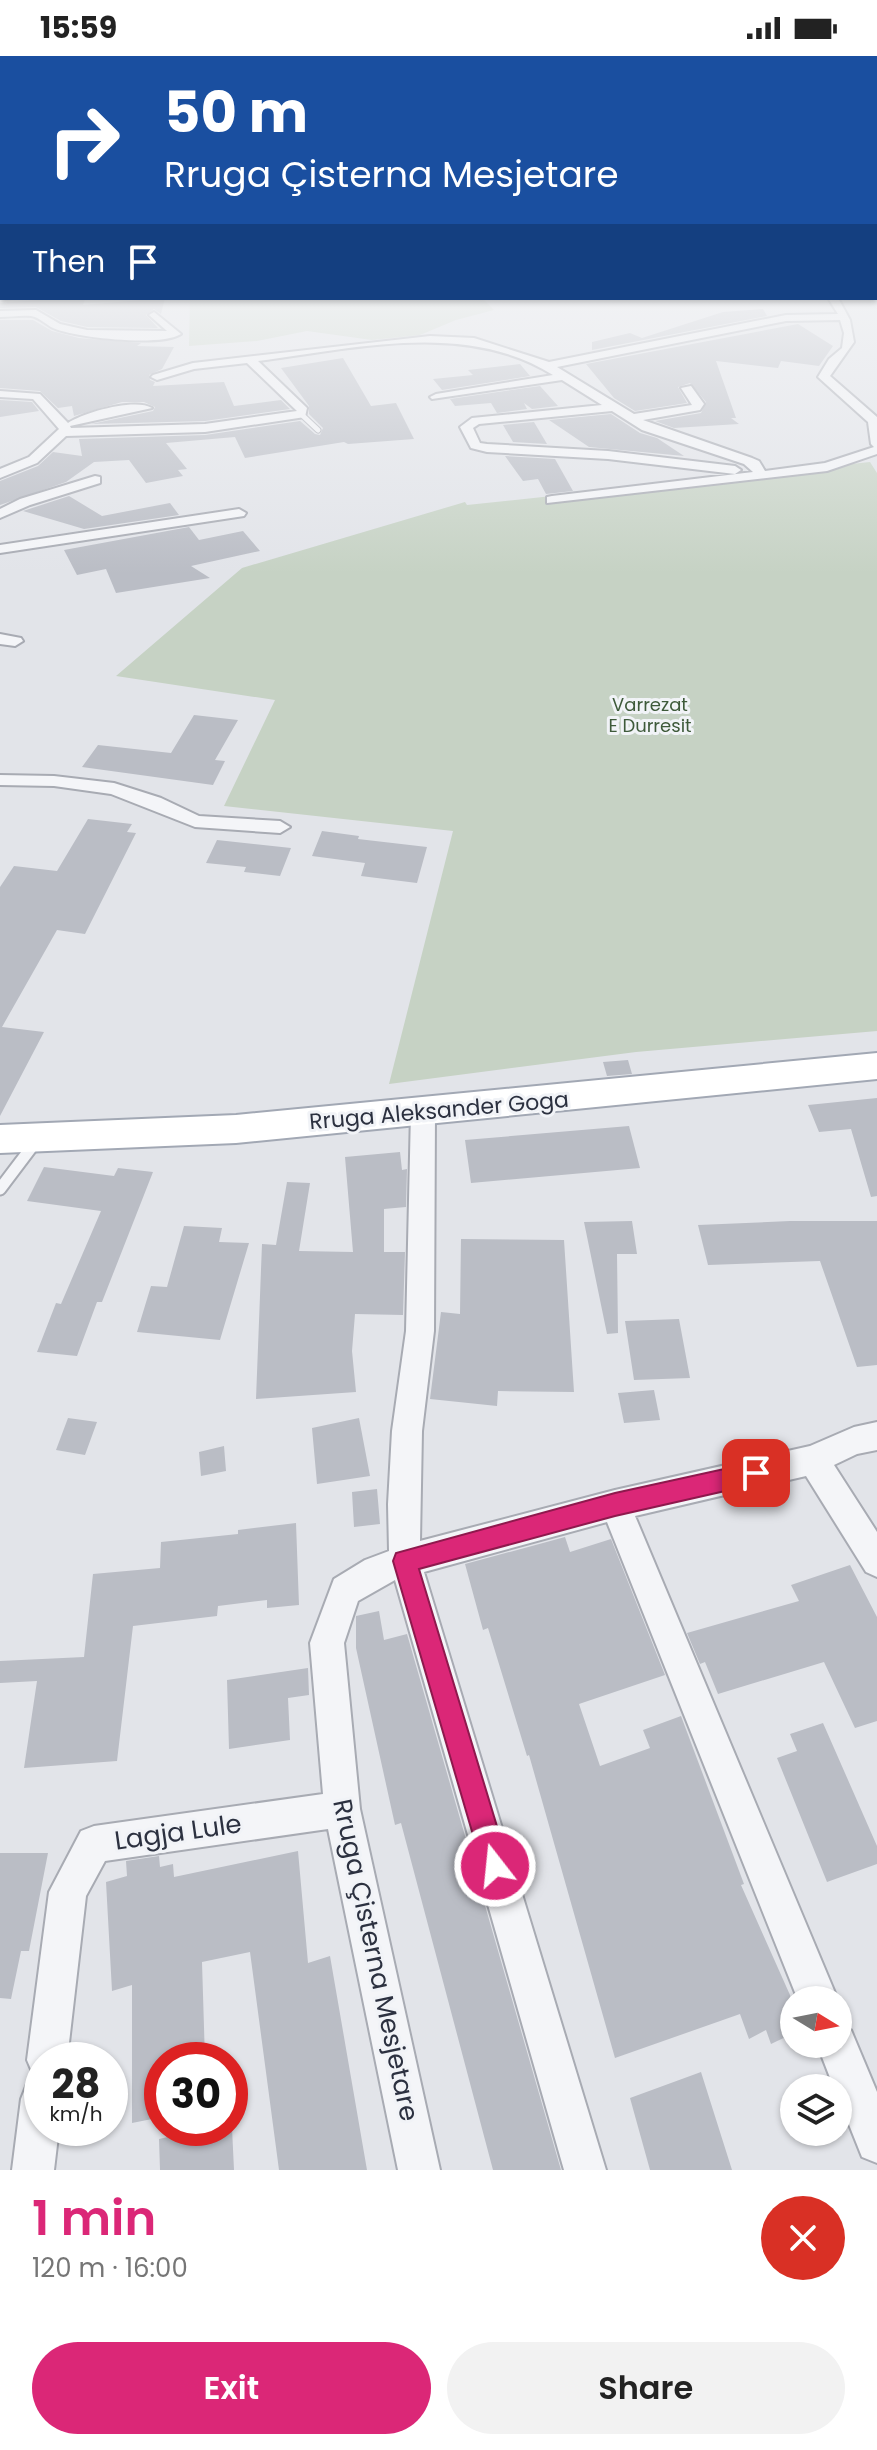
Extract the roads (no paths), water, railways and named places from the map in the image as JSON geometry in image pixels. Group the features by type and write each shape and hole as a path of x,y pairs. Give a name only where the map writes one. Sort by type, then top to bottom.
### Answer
{"main road":[{"name":"Rruga Aleksander Goga","path":"0,1139 236,1129 877,1066"}],"street":[{"path":"64,429 205,428 301,414 303,410 291,396 269,377"},
{"path":"436,397 561,377"},
{"path":"566,377 657,432 748,461 761,474"},
{"path":"552,500 827,467 877,447 874,421 824,377"},
{"path":"632,418 696,408 698,404 687,388"},
{"path":"0,394 36,396 64,429"},
{"path":"614,407 476,421 466,427 475,445 487,448 608,455 761,474"},
{"path":"0,474 33,460 64,429 114,410 146,408"},
{"path":"0,514 25,502 95,480"},
{"path":"0,549 239,513"},
{"path":"0,780 54,781 114,789 154,802 195,821 280,827"},
{"path":"423,1112 420,1331 407,1431 403,1504 405,1561 585,2170"},
{"name":"Rruga Çisterna Mesjetare","path":"419,2170 342,1809 327,1643 345,1590 376,1571 405,1561 615,1505 813,1460 854,1441 877,1436"},
{"path":"813,1460 877,1561"},
{"path":"615,1505 812,1986"},
{"name":"Lagja Lule","path":"49,2042 68,1892 94,1844 342,1809"},
{"path":"843,2058 877,2142"},
{"path":"33,2170 36,2146"}],"lane":[{"path":"301,414 318,430"},
{"path":"0,1189 39,1137"}],"park label":[{"name":"Varrezat E Durresit","path":"650,715"}]}
